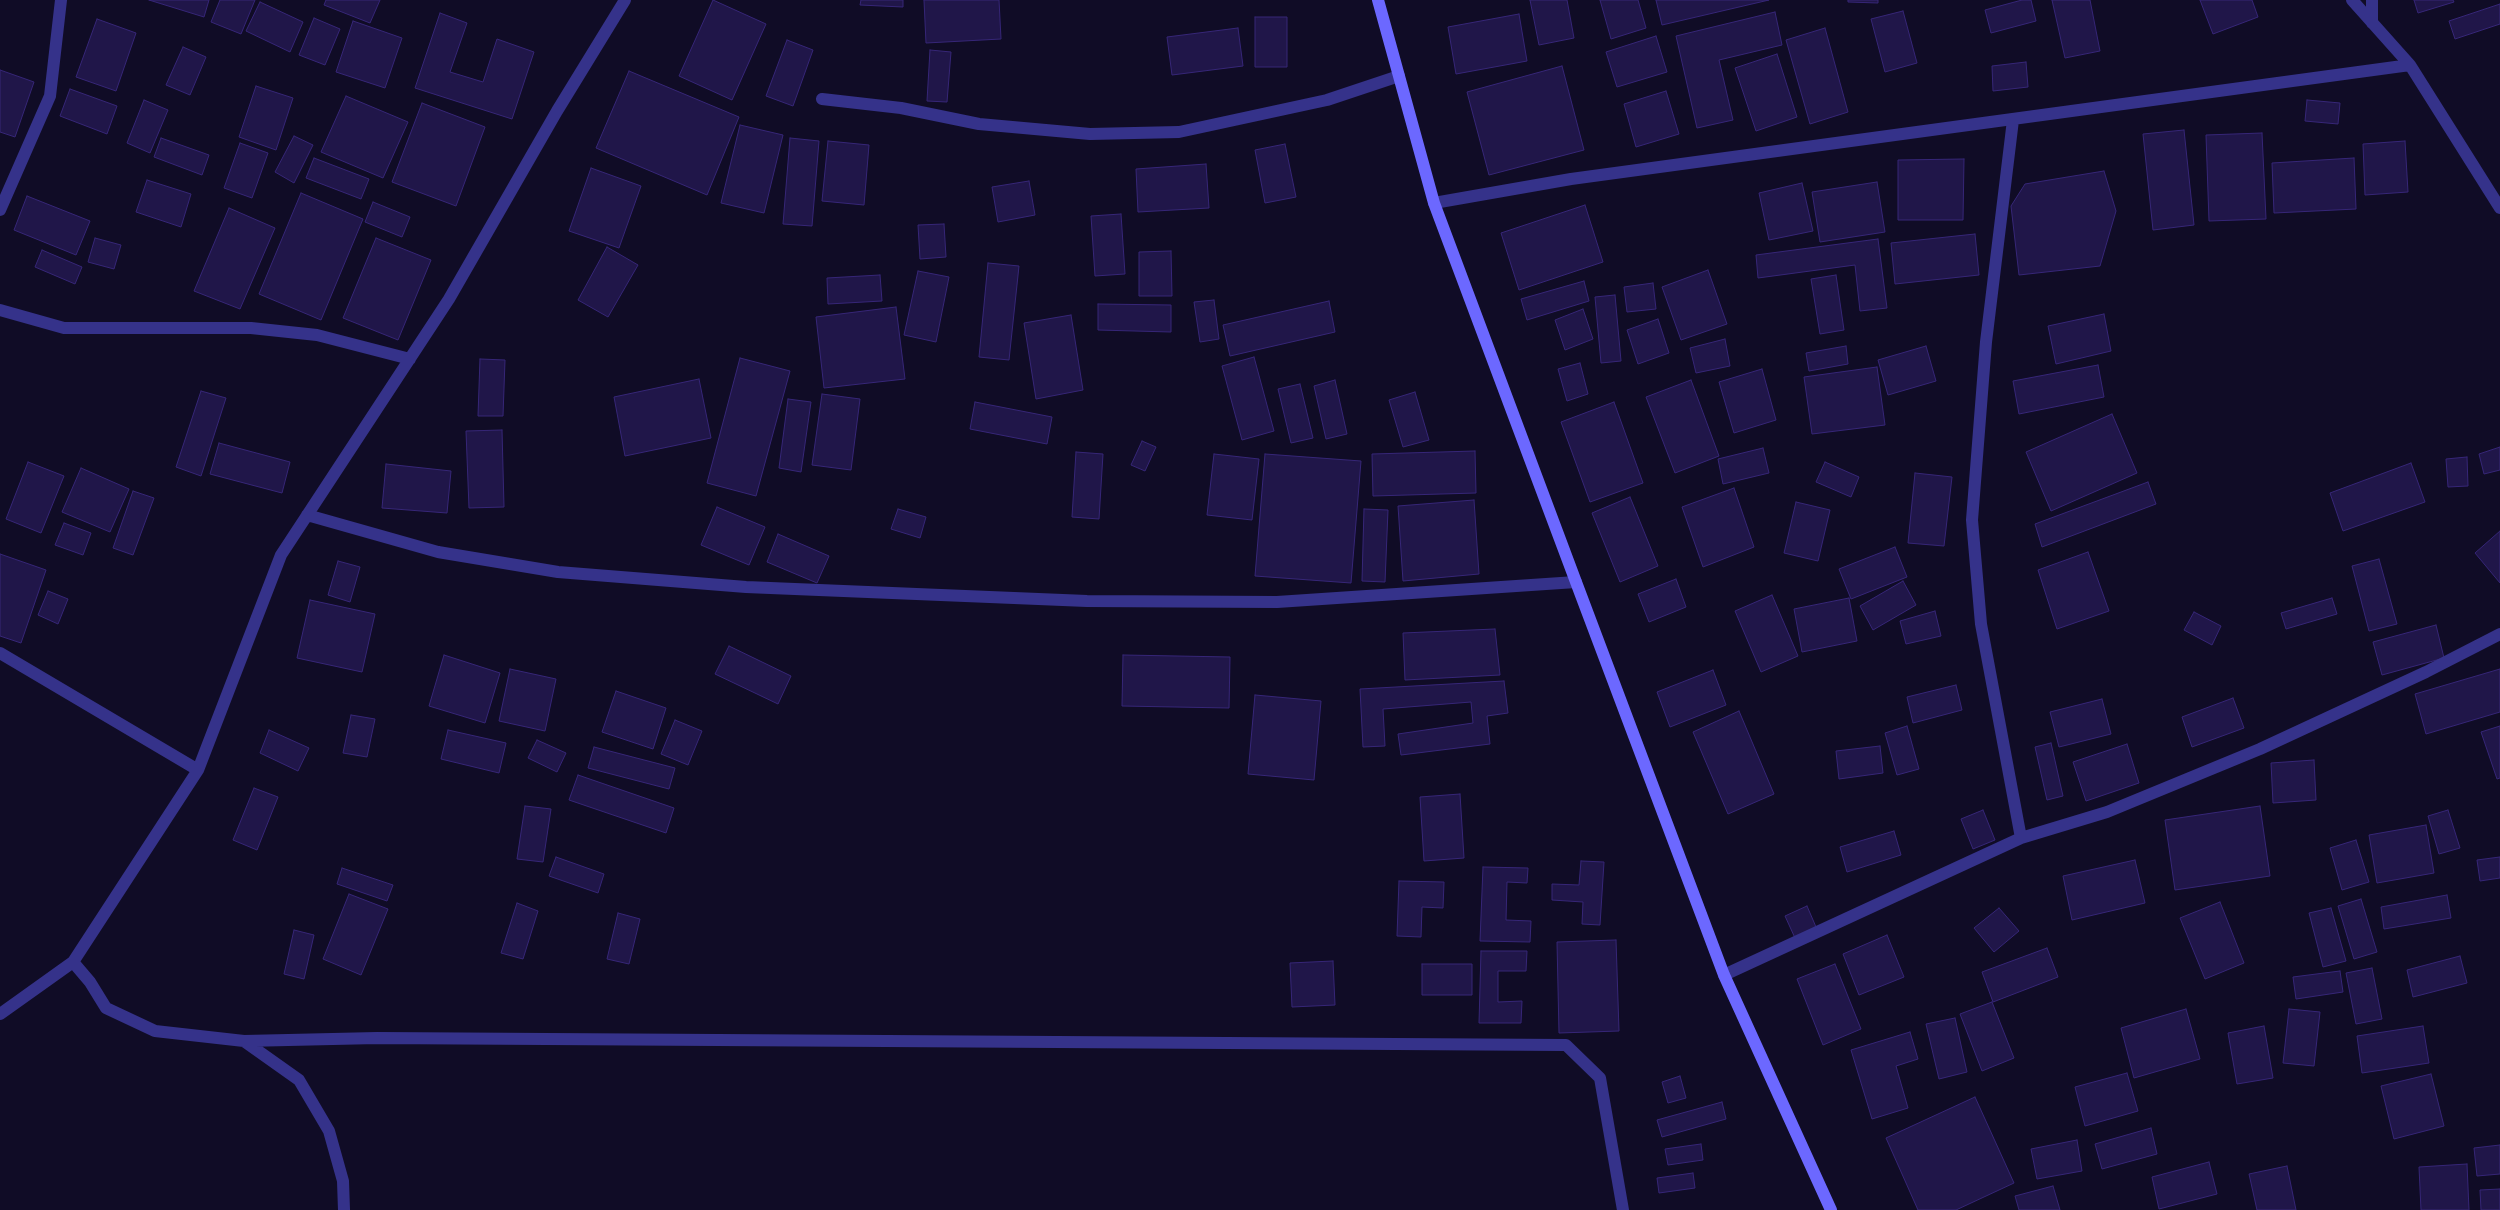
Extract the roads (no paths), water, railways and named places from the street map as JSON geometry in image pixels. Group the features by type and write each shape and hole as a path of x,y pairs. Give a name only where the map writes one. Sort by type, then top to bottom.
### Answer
{"main road":[{"path":"1378,0 1434,203 1724,975 1831,1210"}],"street":[{"path":"0,210 50,96 61,0"},
{"path":"0,1014 73,962 198,770 281,555 449,299 557,111 625,0"},
{"path":"2352,0 2410,65 2500,208"},
{"path":"2372,0 2372,23"},
{"path":"1434,203 1571,179 2410,65"},
{"path":"822,99 901,108 979,124 1090,134 1179,132 1327,100 1399,76"},
{"path":"2013,120 1986,342 1972,520 1981,624 2021,838"},
{"path":"0,310 64,328 251,328 317,335 410,359"},
{"path":"306,515 438,552 521,566 567,573 746,587 1087,601 1277,602 1576,582"},
{"path":"1724,975 2021,838 2107,812 2260,749 2426,672 2500,634"},
{"path":"0,653 198,770"},
{"path":"73,962 90,982 106,1008 154,1032 244,1041 387,1038 1566,1045 1600,1078 1623,1210"},
{"path":"244,1041 299,1080 329,1131 343,1181 344,1210"}]}
